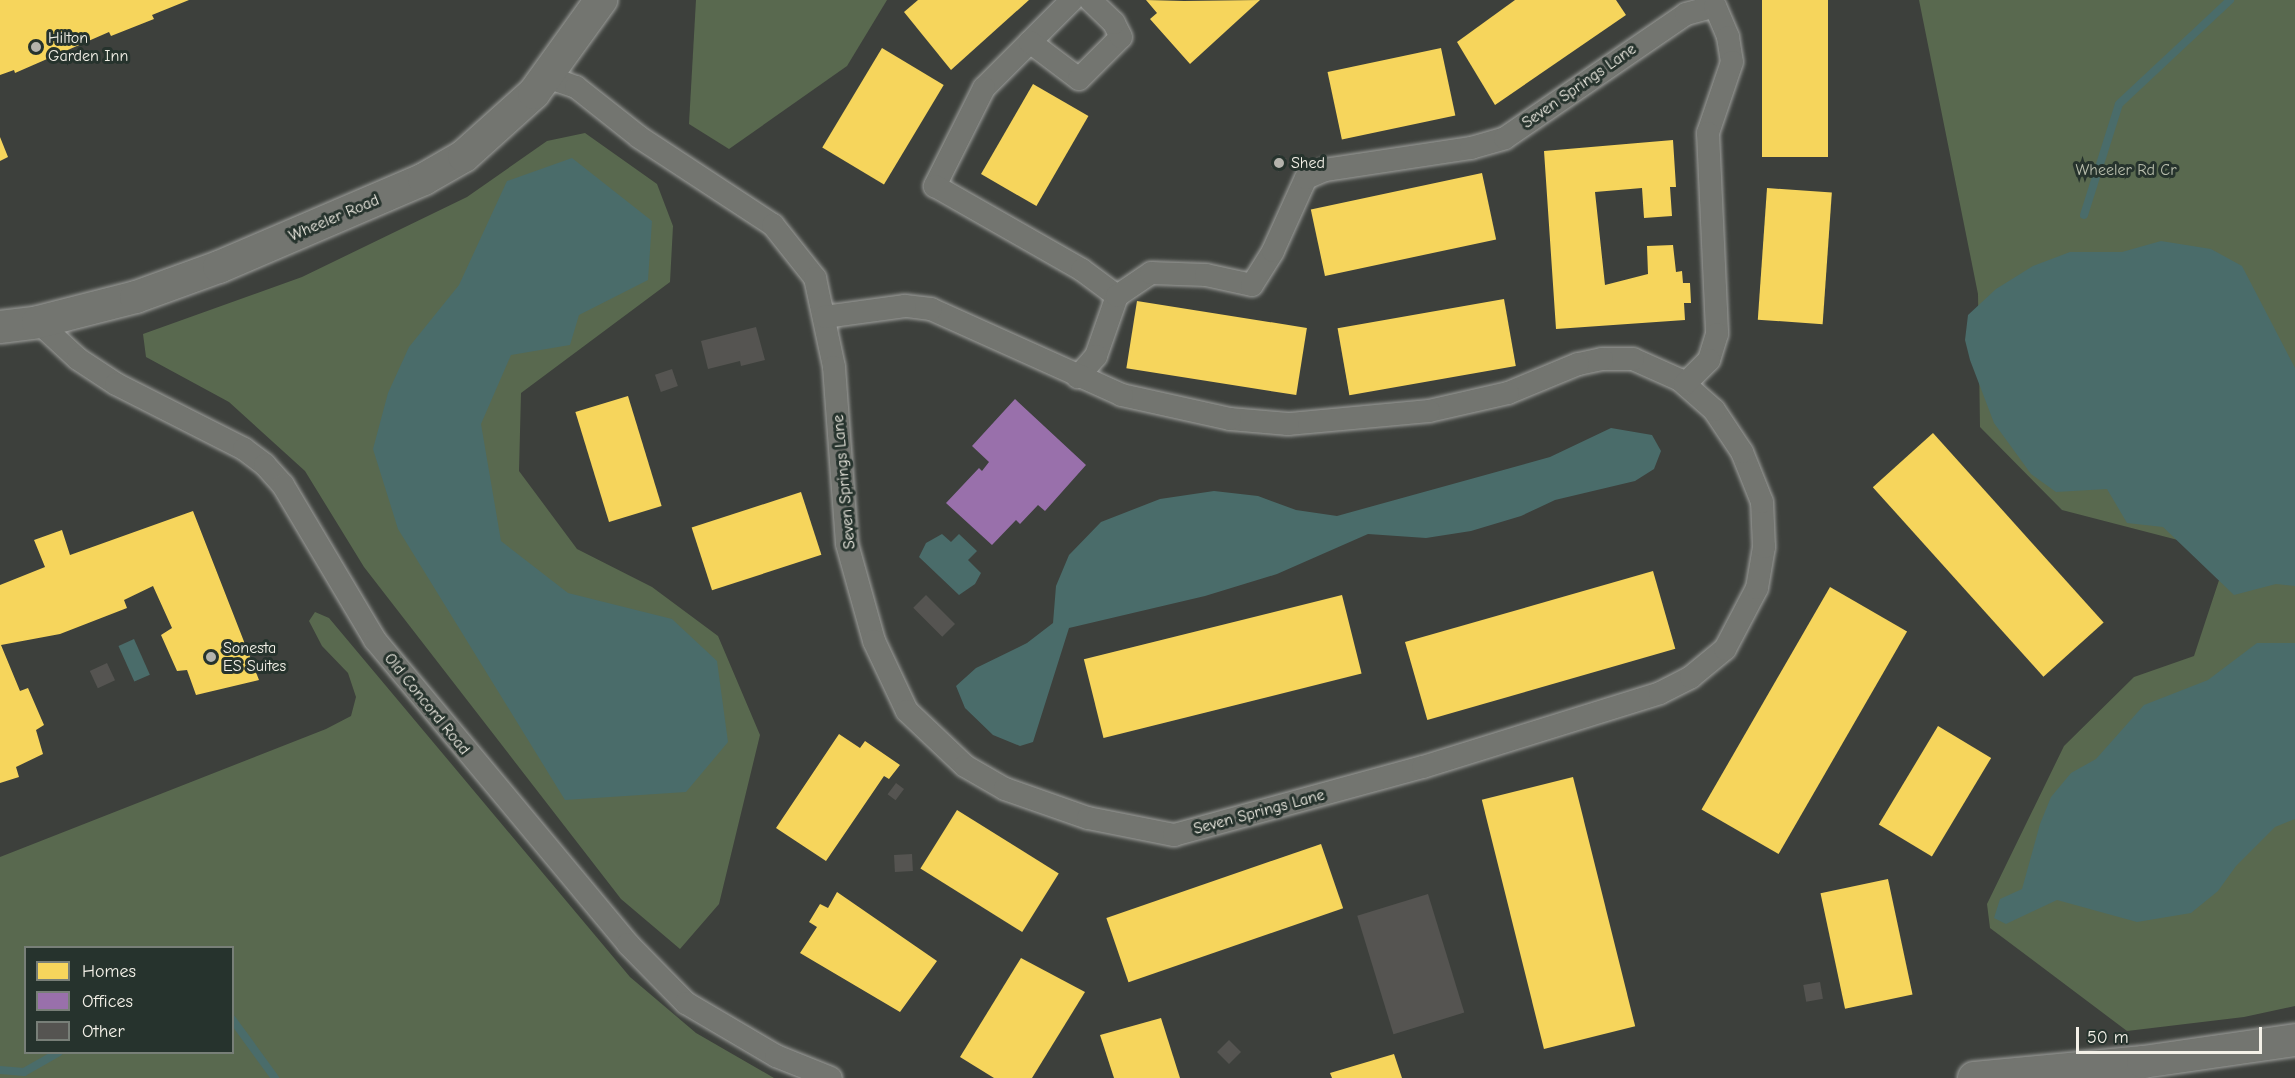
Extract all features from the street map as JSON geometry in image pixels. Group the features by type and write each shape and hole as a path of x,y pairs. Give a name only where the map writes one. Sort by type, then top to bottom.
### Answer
{"main road":[{"name":"Wheeler Road","path":"0,327 38,322 136,297 219,267 424,179 464,156 534,93 601,0"},
{"path":"1974,1078 2173,1058 2295,1040"}],"street":[{"path":"1072,0 984,88 935,186 1082,270 1117,296 1096,356 1078,377"},
{"path":"1030,42 1079,79 1121,38 1114,23 1090,0"},
{"name":"Seven Springs Lane","path":"1117,296 1151,273 1206,275 1252,285 1273,251 1306,178 1325,170 1471,148 1505,138 1686,14 1715,6 1728,37 1732,62 1708,133 1718,334 1709,360 1685,384"},
{"name":"Seven Springs Lane","path":"547,77 576,87 639,137 772,225 815,278 834,367 847,544 874,641 908,711 965,766 1005,789 1088,818 1174,836 1617,709 1691,677 1725,649 1756,588 1764,547 1762,502 1730,432 1714,410 1685,384 1657,367 1634,359 1602,359 1578,364 1508,393 1429,411 1288,424 1175,408 1122,395 931,309 905,306 825,317"},
{"name":"Old Concord Road","path":"38,322 78,359 116,384 244,449 266,465 284,485 375,640 575,885 640,958 686,1003 776,1056 831,1078"}],"green space":[{"path":"696,0 887,0 847,66 729,149 689,124"},
{"name":"Wheeler Rd Cr","path":"1919,0 2295,0 2295,1006 2244,1017 2127,1031 1990,928 1987,904 2064,746 2134,677 2194,656 2228,553 2062,510 1980,427 1978,294"},
{"path":"585,133 657,184 673,226 670,282 521,393 519,471 577,549 652,587 718,636 760,735 719,904 680,949 621,899 364,567 305,471 229,402 146,357 143,334 302,277 467,197 547,141"},
{"path":"315,612 329,618 630,977 696,1033 774,1078 0,1078 0,857 326,729 351,716 356,697 348,673 322,646 309,621"}],"water":[{"path":"572,158 652,221 648,280 579,315 570,345 511,355 481,424 501,541 568,593 672,619 717,661 728,742 686,792 565,800 398,529 373,449 388,393 409,347 459,285 507,181"},
{"path":"2161,241 2211,249 2242,266 2295,368 2295,586 2276,584 2234,595 2163,527 2127,523 2107,489 2056,492 2031,474 1994,423 1970,360 1965,340 1968,315 1996,289 2033,266 2070,252 2122,252"},
{"path":"1611,428 1652,435 1661,451 1654,469 1635,481 1555,500 1521,516 1471,531 1426,538 1368,534 1277,574 1205,596 1069,628 1033,742 1020,746 993,735 965,708 956,686 976,668 1027,643 1053,623 1056,586 1069,555 1101,522 1160,499 1214,491 1258,496 1296,510 1337,516 1550,457"},
{"path":"942,534 951,542 959,534 977,551 968,560 981,573 975,584 959,595 919,557 926,543"},
{"path":"134,639 150,675 134,682 118,646"},
{"path":"2257,643 2295,643 2295,819 2275,827 2236,866 2218,891 2191,913 2137,922 2057,900 2006,924 1994,918 2000,899 2022,889 2040,824 2051,797 2071,773 2096,759 2144,705 2208,680"}],"building: Homes":[{"name":"Hilton Garden Inn","path":"0,0 189,0 152,15 154,19 111,36 109,32 15,73 14,70 0,75"},
{"path":"918,0 1029,0 951,70 904,12"},
{"path":"1146,0 1260,0 1190,64 1150,19 1157,13"},
{"path":"1515,0 1616,0 1626,15 1495,105 1457,42"},
{"path":"1762,0 1828,0 1828,157 1762,157"},
{"path":"882,48 944,85 884,185 822,147"},
{"path":"1441,48 1455,115 1342,140 1328,72"},
{"path":"1033,84 1088,116 1036,206 981,174"},
{"path":"0,137 8,157 0,161"},
{"path":"1673,140 1676,187 1670,187 1672,216 1644,218 1642,188 1595,192 1605,285 1648,274 1647,246 1673,245 1676,272 1682,271 1683,283 1690,283 1691,303 1684,303 1685,320 1556,329 1544,151"},
{"path":"1482,173 1496,240 1325,276 1311,209"},
{"path":"1767,188 1832,193 1823,324 1758,320"},
{"path":"1504,299 1516,366 1349,395 1338,328"},
{"path":"1137,301 1307,328 1296,395 1126,368"},
{"path":"628,396 662,506 609,522 575,412"},
{"path":"1933,433 2104,623 2043,677 1873,487"},
{"path":"801,492 821,555 712,590 692,528"},
{"name":"Sonesta ES Suites","path":"193,511 259,680 196,695 187,670 177,671 161,635 172,628 153,586 124,600 127,608 60,634 1,645 20,691 28,688 44,725 36,730 43,754 16,767 19,777 0,783 0,585 45,567 34,540 62,530 70,555"},
{"path":"1653,571 1675,649 1427,720 1405,642"},
{"path":"1830,587 1907,632 1779,854 1702,810"},
{"path":"1342,595 1362,674 1103,738 1084,659"},
{"path":"1938,726 1991,758 1932,857 1879,825"},
{"path":"839,734 860,748 865,741 900,765 889,779 884,776 826,861 776,828"},
{"path":"1573,777 1635,1026 1544,1049 1482,800"},
{"path":"957,810 1059,874 1022,932 920,869"},
{"path":"1321,844 1343,908 1129,982 1106,918"},
{"path":"1888,879 1913,994 1845,1009 1821,893"},
{"path":"837,892 937,961 900,1012 800,953 817,927 809,922 820,904 828,908"},
{"path":"1021,958 1085,992 1032,1078 994,1078 960,1057"},
{"path":"1161,1018 1180,1078 1114,1078 1100,1035"},
{"path":"1394,1054 1402,1078 1332,1078 1330,1073"}],"building: Offices":[{"path":"1015,399 1086,465 1045,511 1038,505 1020,524 1016,520 992,545 946,503 979,468 982,471 989,462 972,446"}],"building: Other":[{"name":"Shed","path":"1279,154 1287,159 1279,171 1271,167"},
{"path":"756,327 765,360 741,366 740,361 708,369 701,341"},
{"path":"672,369 678,386 661,392 655,375"},
{"path":"926,595 955,624 942,637 913,608"},
{"path":"107,663 115,680 98,688 90,671"},
{"path":"896,783 904,789 896,800 888,794"},
{"path":"912,854 913,871 895,872 894,855"},
{"path":"1428,894 1464,1013 1393,1034 1357,916"},
{"path":"1820,982 1823,999 1806,1002 1803,985"},
{"path":"1229,1040 1241,1052 1229,1064 1217,1052"}],"waterway":[{"path":"2084,215 2119,104 2230,0"},
{"path":"234,1022 275,1078"},
{"path":"0,1070 24,1072 56,1054"}],"place":[{"name":"Hilton Garden Inn","path":"36,47"},
{"name":"Shed","path":"1279,163"},
{"name":"Sonesta ES Suites","path":"211,657"}]}
